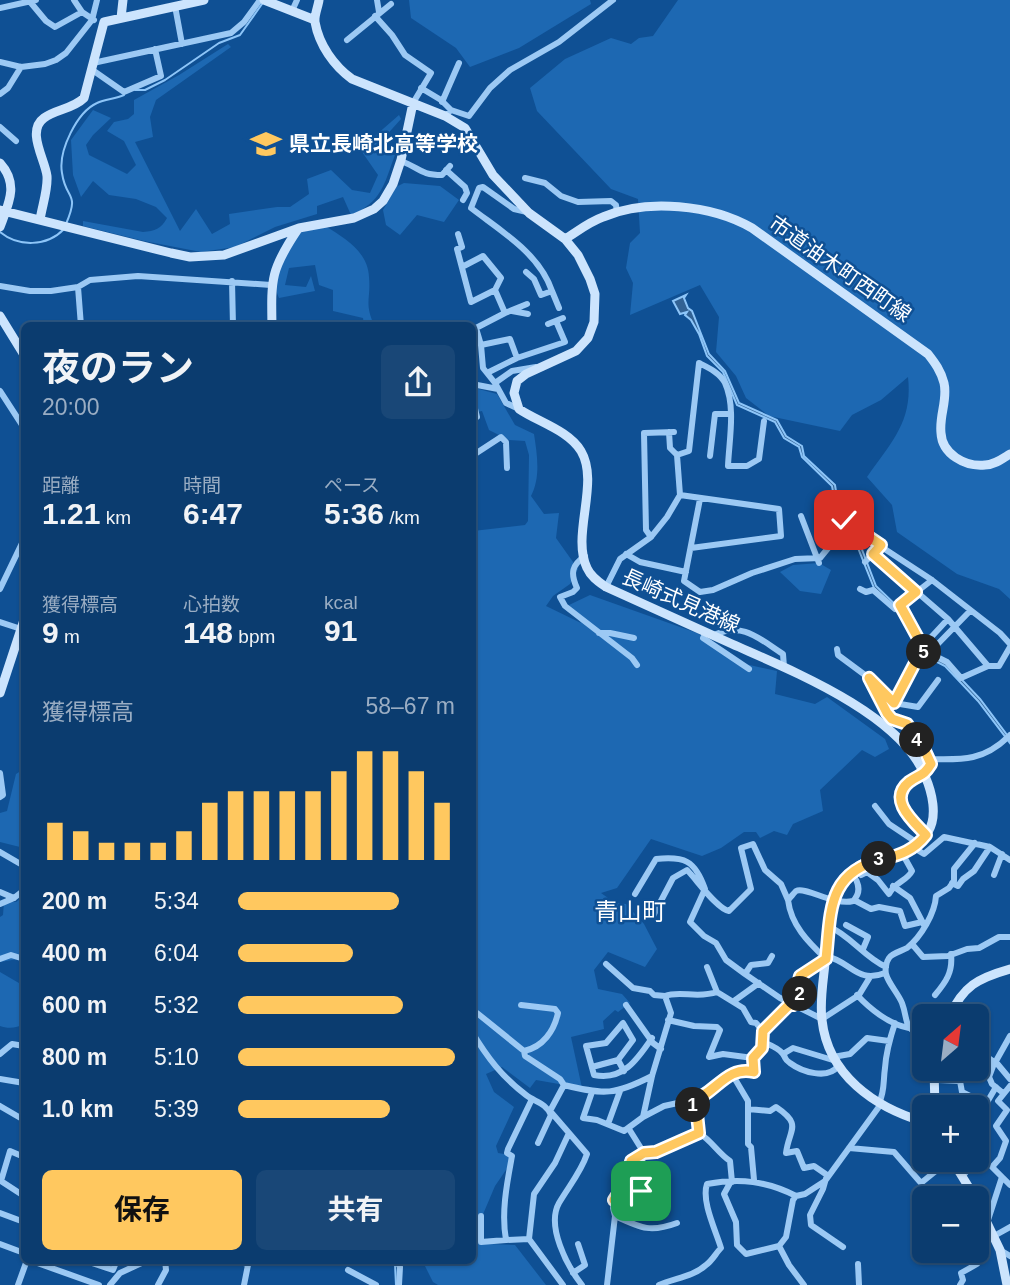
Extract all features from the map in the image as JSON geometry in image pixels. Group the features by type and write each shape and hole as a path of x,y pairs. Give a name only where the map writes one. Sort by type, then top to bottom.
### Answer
{"street":[{"path":"74,0 92,20 104,22 204,0"},
{"path":"0,62 21,67 56,60 66,53 92,20 97,0"},
{"path":"121,18 122,0"},
{"path":"92,66 231,33 262,0 315,20"},
{"path":"292,11 297,0"},
{"path":"319,0 315,20 324,46 341,71 352,79 413,103 470,116 490,88 510,70 559,42 612,0"},
{"path":"3,211 171,253 198,257 224,255 299,228 354,218 374,209 383,201 393,184 401,161 413,103 431,73 405,55 377,14 377,0"},
{"path":"0,8 33,1 46,21 55,27 82,12"},
{"path":"347,40 391,4"},
{"path":"175,6 181,44"},
{"path":"40,220 47,174 36,141 39,124 43,118 77,104 83,98 104,22"},
{"path":"92,66 124,92 161,76 155,49"},
{"path":"442,102 459,62"},
{"path":"0,94 8,88 21,67"},
{"path":"421,88 442,102 448,113 465,128 493,175 529,213 565,239 578,254 595,294 594,322 588,338 576,351 517,381 514,393 519,409"},
{"path":"0,127 16,141"},
{"path":"401,161 414,166 423,174 442,175 448,168 465,187 467,194 463,200"},
{"path":"0,163 8,172 11,184 11,194 3,211 0,227"},
{"path":"525,178 545,183 561,196 578,202 611,201 616,205 617,213"},
{"path":"529,213 514,208 483,187 480,188 471,208 525,250 543,272 559,308"},
{"name":"市道油木町西町線","path":"565,239 605,216 651,208 697,208 734,218 752,228 928,354 939,368 944,384 946,401 941,436 954,457 966,463 987,466 1010,454"},
{"path":"272,322 271,285 277,262 299,228"},
{"path":"458,234 462,247 457,249 471,302 495,289 501,278 483,256 462,267"},
{"path":"526,272 534,279 541,295 552,291"},
{"path":"0,286 51,291 78,287 90,280 138,276 271,285"},
{"path":"232,281 233,322"},
{"path":"78,287 80,322"},
{"path":"495,289 507,312"},
{"path":"527,304 476,328 483,368 506,403 571,439 582,452 587,478 583,544 585,556 576,562 573,568 572,577 577,587 573,592 560,597 565,606 632,658 637,665"},
{"path":"507,312 528,314"},
{"path":"0,316 21,350"},
{"path":"548,324 560,319 565,342"},
{"path":"487,373 517,358 574,338"},
{"path":"481,345 510,339 517,358"},
{"path":"677,455 689,451 699,363 715,371 724,382 731,414 728,466 747,466 759,459 764,421"},
{"path":"476,384 497,386 512,371 545,365"},
{"path":"1,395 21,424"},
{"path":"710,456 715,414 731,414"},
{"path":"606,587 620,559 651,537 680,495 677,455 670,448 671,432 644,433 646,530 651,537"},
{"path":"476,453 501,437 506,442 507,468"},
{"path":"680,495 779,509 781,536 691,548"},
{"path":"700,499 684,581 700,592 707,592 795,559 818,561 829,547 819,521 828,513 840,511 845,523 932,580 1010,644 999,666 988,666 961,678 947,662 925,650 896,610 873,590 866,592 860,589"},
{"path":"802,516 818,561"},
{"path":"0,589 21,545"},
{"path":"865,562 881,545"},
{"path":"626,554 640,562 686,572"},
{"path":"873,554 948,619 988,666"},
{"name":"長崎式見港線","path":"585,556 586,567 594,578 606,587 784,667 844,698 896,736 925,774 932,795 934,814 929,831 917,846"},
{"path":"896,610 932,580"},
{"path":"925,650 970,611"},
{"path":"894,703 916,661 948,619"},
{"path":"0,622 21,627"},
{"path":"749,669 703,638 726,630 746,630 783,654 784,667"},
{"path":"0,693 21,633"},
{"path":"599,633 634,638"},
{"path":"837,649 838,655 869,678 894,703 918,707 938,680"},
{"path":"869,678 887,713 892,719 907,724 931,764 925,774 908,783 903,790 901,804 902,809 926,835"},
{"path":"929,759 963,760 978,757 993,750 1010,735"},
{"path":"0,774 3,795 0,797"},
{"path":"875,806 889,824 925,855 944,836 990,847 1010,860"},
{"path":"822,1019 857,995 870,977 885,970 890,957 912,944 936,903 936,896 945,893 953,883 954,869 975,843"},
{"path":"653,916 673,878 687,870 724,911 729,911 751,889 741,848 752,844 765,870 781,884 796,925 826,957 843,961 858,974 870,977"},
{"path":"789,900 796,891 803,890 832,901 854,900 859,894 856,874 864,863 917,846"},
{"path":"953,883 958,886 974,871 990,847"},
{"path":"0,852 21,864"},
{"path":"901,853 912,871 908,878 893,886 888,893 878,880 867,872 856,874 842,882 832,901 822,1019 836,1061 850,1082 880,1103 912,1117"},
{"path":"993,876 1002,854"},
{"path":"635,894 652,862 656,859 677,857 693,868 705,889 690,922 716,943 726,960 745,974 792,1005 822,1019"},
{"path":"893,886 911,898 923,924"},
{"path":"0,892 15,898"},
{"path":"0,904 21,893"},
{"path":"854,900 871,909 900,911 905,926 923,924"},
{"path":"846,925 868,937 863,949"},
{"path":"828,926 863,949 885,970 899,996 909,1028"},
{"path":"912,944 923,957 979,948 999,937 1010,937"},
{"path":"935,995 947,981 952,964 951,954"},
{"path":"0,958 11,956 21,958"},
{"path":"745,974 751,965 768,963 772,956"},
{"path":"593,1092 583,1118 608,1124 617,1130 629,1129 643,1117 664,1106 705,1097 732,1074 745,1070 754,1072 753,1058 762,1048 763,1031 792,1005 801,992 797,988 800,976 826,957"},
{"path":"606,964 633,988 650,991 654,995 678,993 684,996 702,996 717,992"},
{"path":"707,967 717,992 743,1008 751,1023 756,1023 763,1031"},
{"path":"956,1004 962,994 975,982 1010,969"},
{"path":"734,1001 759,983"},
{"path":"857,995 876,1012 912,1030"},
{"path":"643,1117 671,1013 665,996"},
{"path":"521,1005 555,1009 558,1013 546,1040 535,1048 524,1051"},
{"path":"626,1005 661,1048"},
{"path":"476,1013 524,1051 525,1056 565,1085 593,1092 620,1091 652,1076"},
{"path":"668,1020 694,1026 717,1027 720,1030 709,1057 723,1054 753,1058"},
{"path":"592,1067 618,1060 634,1040 623,1023 606,1043 586,1046 594,1075 608,1076 635,1064 652,1038"},
{"path":"721,1248 705,1188 707,1184 754,1180 762,1185 780,1187 796,1196 805,1194 825,1181 880,1103 889,1041 895,1023"},
{"path":"1003,1093 989,1077 1010,1036"},
{"path":"783,1054 793,1048 836,1061 850,1054 867,1038 889,1041"},
{"path":"476,1039 489,1060 532,1099 550,1111 587,1154 575,1181 558,1205 554,1227 573,1273 582,1285"},
{"path":"763,1042 783,1054 787,1062 813,1072 826,1074 835,1071 836,1061"},
{"path":"0,1054 12,1044 21,1046"},
{"path":"989,1058 1010,1079"},
{"path":"618,1060 624,1071"},
{"path":"732,1074 748,1101 748,1143 751,1147 754,1180"},
{"path":"0,1079 21,1082"},
{"path":"538,1143 551,1115 550,1111 565,1085"},
{"path":"1010,1086 998,1101 1007,1111 995,1125 1006,1141 999,1160 992,1167 1010,1185"},
{"path":"989,1099 996,1087"},
{"path":"608,1124 620,1091"},
{"path":"506,1240 503,1225 512,1156 507,1153 532,1099"},
{"path":"691,1101 697,1114 699,1133"},
{"path":"0,1106 21,1118"},
{"path":"748,1109 770,1111 776,1107 788,1115 793,1130 786,1153 797,1151 804,1168 814,1166 827,1175 810,1215 812,1228 844,1247"},
{"path":"629,1129 644,1153"},
{"path":"563,1285 529,1239 534,1194 548,1175 569,1133"},
{"path":"607,1285 615,1216 613,1204 630,1175 631,1161 644,1153 656,1152 699,1133"},
{"path":"699,1133 712,1141 730,1161 731,1182 724,1194 736,1222 737,1245 746,1254 779,1246 786,1237 790,1207 796,1196"},
{"path":"849,1148 894,1152 921,1183 935,1172"},
{"path":"21,1156 10,1152 1,1181 21,1193"},
{"path":"960,1172 969,1186"},
{"path":"963,1176 966,1172"},
{"path":"989,1217 1002,1177"},
{"path":"613,1204 641,1191 659,1190"},
{"path":"613,1204 618,1212 652,1216 667,1208"},
{"path":"0,1213 21,1221"},
{"path":"481,1216 481,1242 529,1239"},
{"path":"615,1216 637,1227 649,1229 658,1230 677,1223"},
{"path":"989,1223 1000,1250 1007,1285"},
{"path":"994,1236 1010,1227"},
{"path":"0,1244 21,1252"},
{"path":"573,1273 585,1265 578,1244"},
{"path":"659,1285 678,1276 689,1276 706,1265 721,1248 737,1245"},
{"path":"779,1246 804,1285"},
{"path":"1000,1250 1010,1256"},
{"path":"18,1285 26,1264"},
{"path":"39,1264 99,1285"},
{"path":"95,1264 113,1270 115,1264"},
{"path":"110,1285 120,1273 139,1264"},
{"path":"158,1285 166,1270 165,1264"},
{"path":"244,1285 249,1264"},
{"path":"398,1264 399,1285"},
{"path":"858,1264 859,1285"},
{"path":"960,1285 963,1280 961,1273 977,1264"},
{"path":"348,1270 376,1285"}],"shaded area":[{"path":"409,0 590,0 591,4 519,48 470,67 456,48 411,18"},
{"path":"678,0 1010,0 1010,599 999,589 957,574 897,532 892,505 867,477 892,442 904,419 909,393 908,377 881,400 852,415 840,431 769,416 746,398 736,376 716,352 719,317 700,285 630,315 633,283 626,268 630,243 640,233 638,199 611,189 537,111 530,88 565,59 611,38 631,44 639,38 653,36"},
{"path":"228,44 231,47 156,100 150,117 153,137 135,142 180,231 196,209 212,234 230,224 229,214 290,207 309,194 307,179 331,170 352,190 370,193 378,175 360,149 399,115 401,119 383,139 388,142 392,137 385,146 377,146 376,153 395,155 376,198 351,215 343,197 317,206 317,214 275,227 235,247 201,252 83,226 83,221 143,232 157,229 167,218 156,207 136,199 109,195 93,181 81,197 73,175 71,140 93,110 111,118 86,145 89,155 127,174 136,165 124,141 107,131 114,122 128,119 134,114 134,100"},
{"path":"404,183 440,186 459,200 444,222 417,215 400,235 386,225 383,210 396,187"},
{"path":"325,226 360,253 368,268 368,301 373,322 364,322 363,318 333,311 333,290 319,285 315,265 289,268 285,285 306,287 311,276 315,291 279,298 276,272 296,233"},
{"path":"686,295 684,298 709,354 725,371 739,403 777,420 786,436 802,446 804,456 835,485 840,516 850,535 861,547 876,586 902,611 922,649 947,664 980,699 1010,739 1010,743 978,701 945,666 920,651 900,613 874,588 858,548 848,537 838,517 832,486 802,457 799,447 784,438 775,422 737,405 723,372 707,356 699,334 685,315 687,312 680,314 673,301"},
{"path":"476,388 497,394 515,425 534,434 537,473 531,496 544,514 559,513 556,538 578,569 570,584 553,596 546,606 581,623 569,605 590,595 697,633 745,664 777,671 775,694 815,704 827,697 885,739 889,749 875,757 862,750 820,790 823,811 793,824 787,835 774,831 760,838 756,832 744,832 721,848 702,856 651,839 617,888 601,893 615,903 626,904 644,924 657,949 645,967 608,952 594,970 598,989 622,994 630,1003 618,1012 615,1010 603,1021 604,1029 571,1037 582,1088 536,1080 530,1088 502,1067 486,1074 494,1092 514,1107 496,1146 498,1153 510,1155 508,1167 495,1186 481,1219 476,1219 476,531 525,525 528,521 529,455 525,441 509,440 489,430 482,411 476,412"},
{"path":"819,563 831,570 821,594 800,591 780,572 793,565"},
{"path":"21,771 21,847 0,842 0,813 7,811 16,774"},
{"path":"21,898 21,958 0,962 0,917 3,915 4,902 16,902"},
{"path":"0,972 21,984 21,1025 9,1028 0,1026"},
{"path":"476,1239 488,1244 515,1245 546,1285 438,1285 433,1282 424,1264 476,1264"}],"waterway":[{"path":"135,90 145,90 165,80 219,43 240,35 262,4"},
{"path":"66,224 72,206 62,173 66,144 76,123 90,108 124,95"},
{"path":"0,232 15,240 32,243 49,239 64,229"},
{"path":"395,1264 396,1285"}],"place":[{"name":"県立長崎北高等学校","path":"266,144"}],"district":[{"name":"青山町","path":"630,912"}],"route":[{"path":"641,1191 614,1200 630,1175 631,1161 644,1153 656,1152 699,1133 697,1114 691,1101 705,1097 729,1075 745,1070 754,1072 753,1058 762,1048 763,1031 790,1004 793,1005 801,992 797,988 800,976 826,959 832,901 842,882 864,863 911,850 926,835 902,809 901,796 908,783 925,774 931,764 907,724 892,719 887,713 869,678 894,703 916,661 925,651 900,605 916,592 873,554 881,545 844,520"}]}
